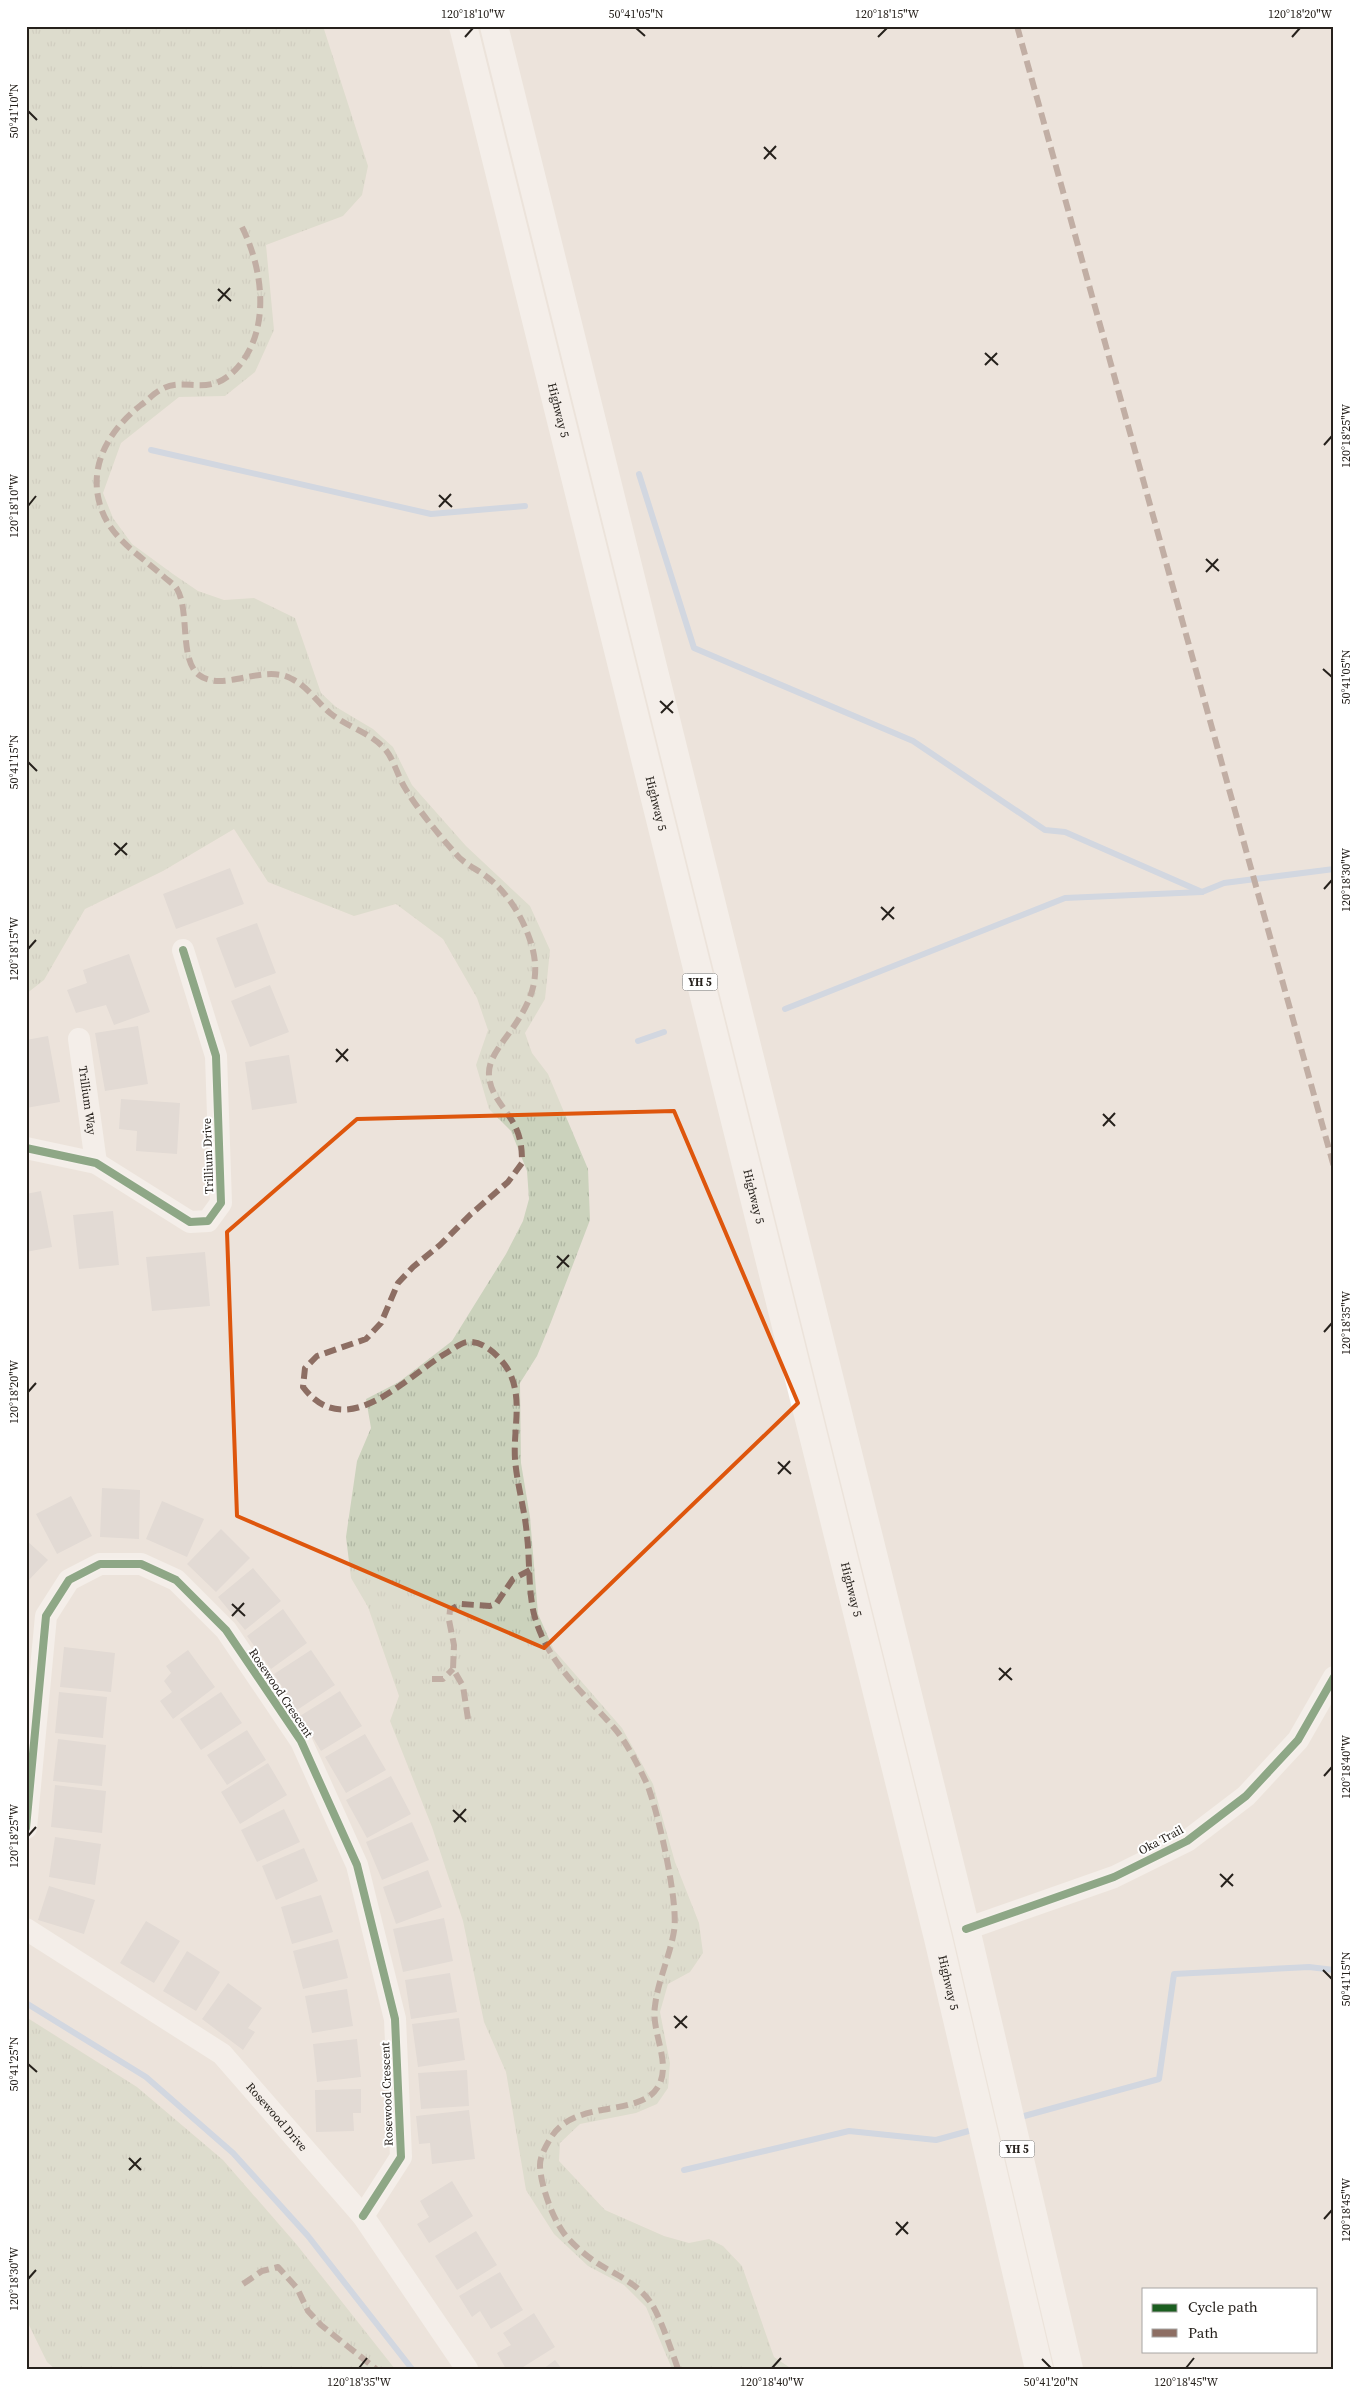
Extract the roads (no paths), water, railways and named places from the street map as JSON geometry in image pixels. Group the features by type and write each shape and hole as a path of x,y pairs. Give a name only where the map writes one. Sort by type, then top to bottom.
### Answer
{"highway":[{"name":"Highway 5","path":"463,26 935,1928 1039,2369"},
{"name":"YH 5","path":"494,26 966,1929 1068,2369"}],"street":[{"name":"Trillium Drive","path":"26,1148 96,1162 190,1222 208,1221 221,1203 216,1056 183,950"},
{"name":"Trillium Way","path":"79,1039 96,1162"},
{"name":"Rosewood Crescent","path":"26,1828 46,1616 69,1580 100,1564 141,1564 176,1580 226,1630 301,1741 357,1865 395,2019 401,2158 363,2216"},
{"name":"Oka Trail","path":"966,1929 1114,1877 1187,1841 1246,1796 1298,1740 1334,1677"},
{"name":"Rosewood Drive","path":"26,1929 222,2054 363,2216 467,2369"}],"waterway":[{"path":"151,450 431,514 525,506"},
{"path":"639,474 694,648 913,741 1045,830 1065,832 1202,892"},
{"path":"785,1009 1065,898 1202,892 1224,883 1334,869"},
{"path":"638,1041 664,1032"},
{"path":"1017,2118 1159,2079 1174,1974 1309,1967 1334,1970"},
{"path":"26,2003 146,2077 233,2153 308,2236 412,2369"},
{"path":"684,2170 849,2131 936,2140 976,2129"}]}
